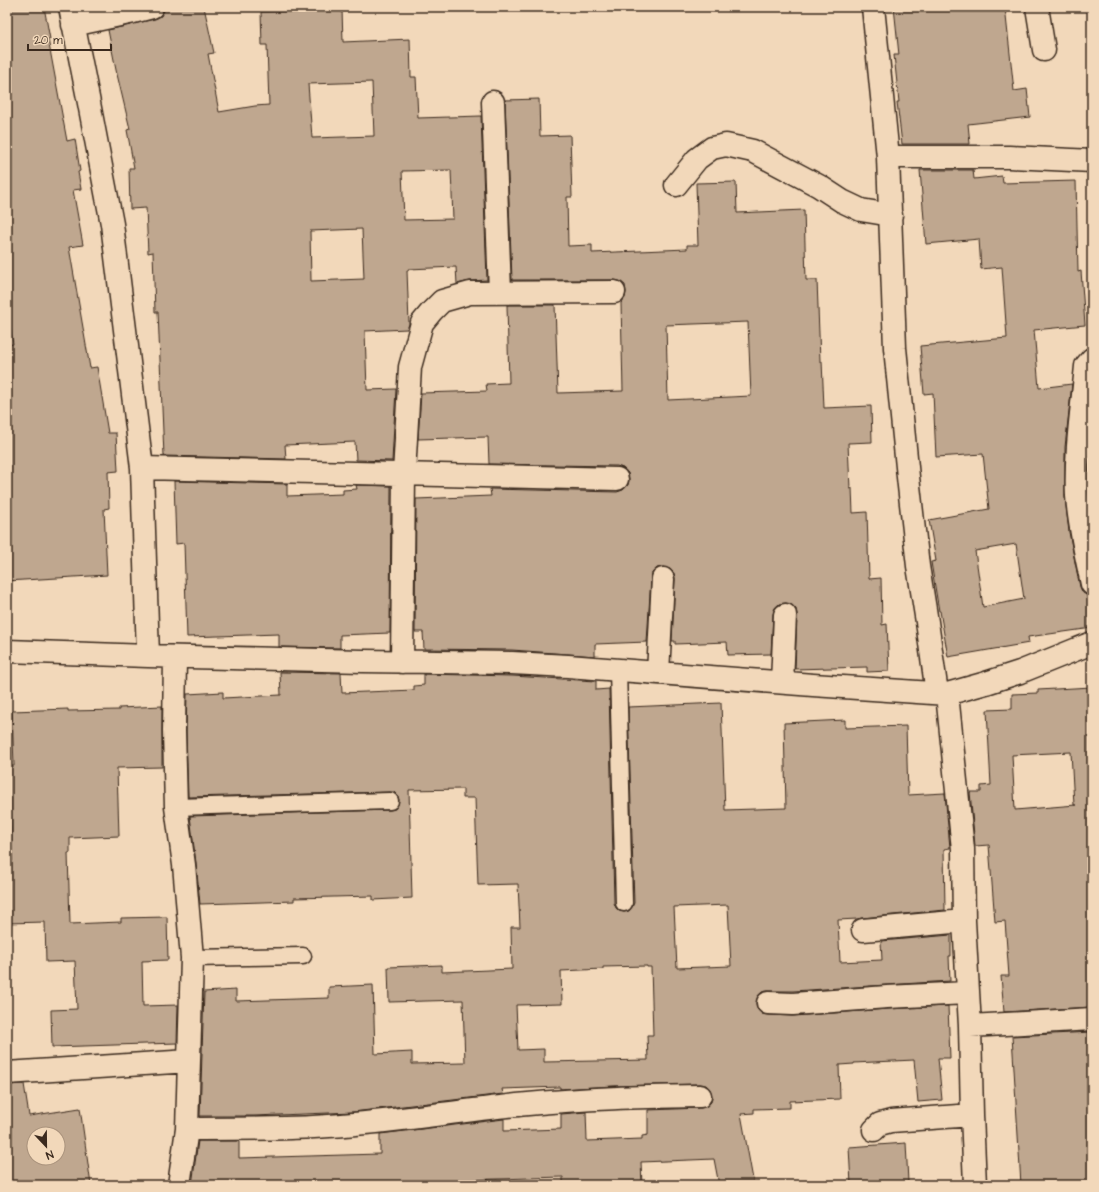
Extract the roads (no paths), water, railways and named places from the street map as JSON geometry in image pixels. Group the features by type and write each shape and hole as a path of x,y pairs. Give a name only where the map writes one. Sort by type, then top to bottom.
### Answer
{"street":[{"path":"148,656 142,468 112,224 71,16 129,13 152,7"},
{"path":"873,7 888,157 895,348 908,477 918,566 927,622 942,693 963,848 964,921 970,1026 972,1115 976,1185"},
{"path":"1037,7 1044,50"},
{"path":"493,102 500,292"},
{"path":"676,185 697,159 712,148 726,145 753,151 819,186 842,201 861,210 891,215"},
{"path":"888,157 1009,157 1092,161"},
{"path":"402,662 404,474 410,367 422,323 442,300 470,293 614,292"},
{"path":"1092,359 1086,366 1077,468 1081,530 1092,584"},
{"path":"142,468 617,478"},
{"path":"658,673 663,579"},
{"path":"782,682 785,615"},
{"path":"7,651 175,657 512,663 618,669 942,693 986,684 1092,643"},
{"path":"175,657 174,731 176,807 184,865 192,958 187,1129 180,1185"},
{"path":"863,930 964,921"},
{"path":"768,1004 793,1004 899,996 967,993"},
{"path":"970,1026 1092,1019"},
{"path":"7,1073 189,1061"},
{"path":"187,1129 300,1128 373,1123 529,1103 616,1098 700,1096"},
{"path":"874,1130 880,1124 891,1121 972,1115"}],"lane":[{"path":"618,669 624,903"},
{"path":"176,807 390,801"},
{"path":"192,958 303,956"}]}
